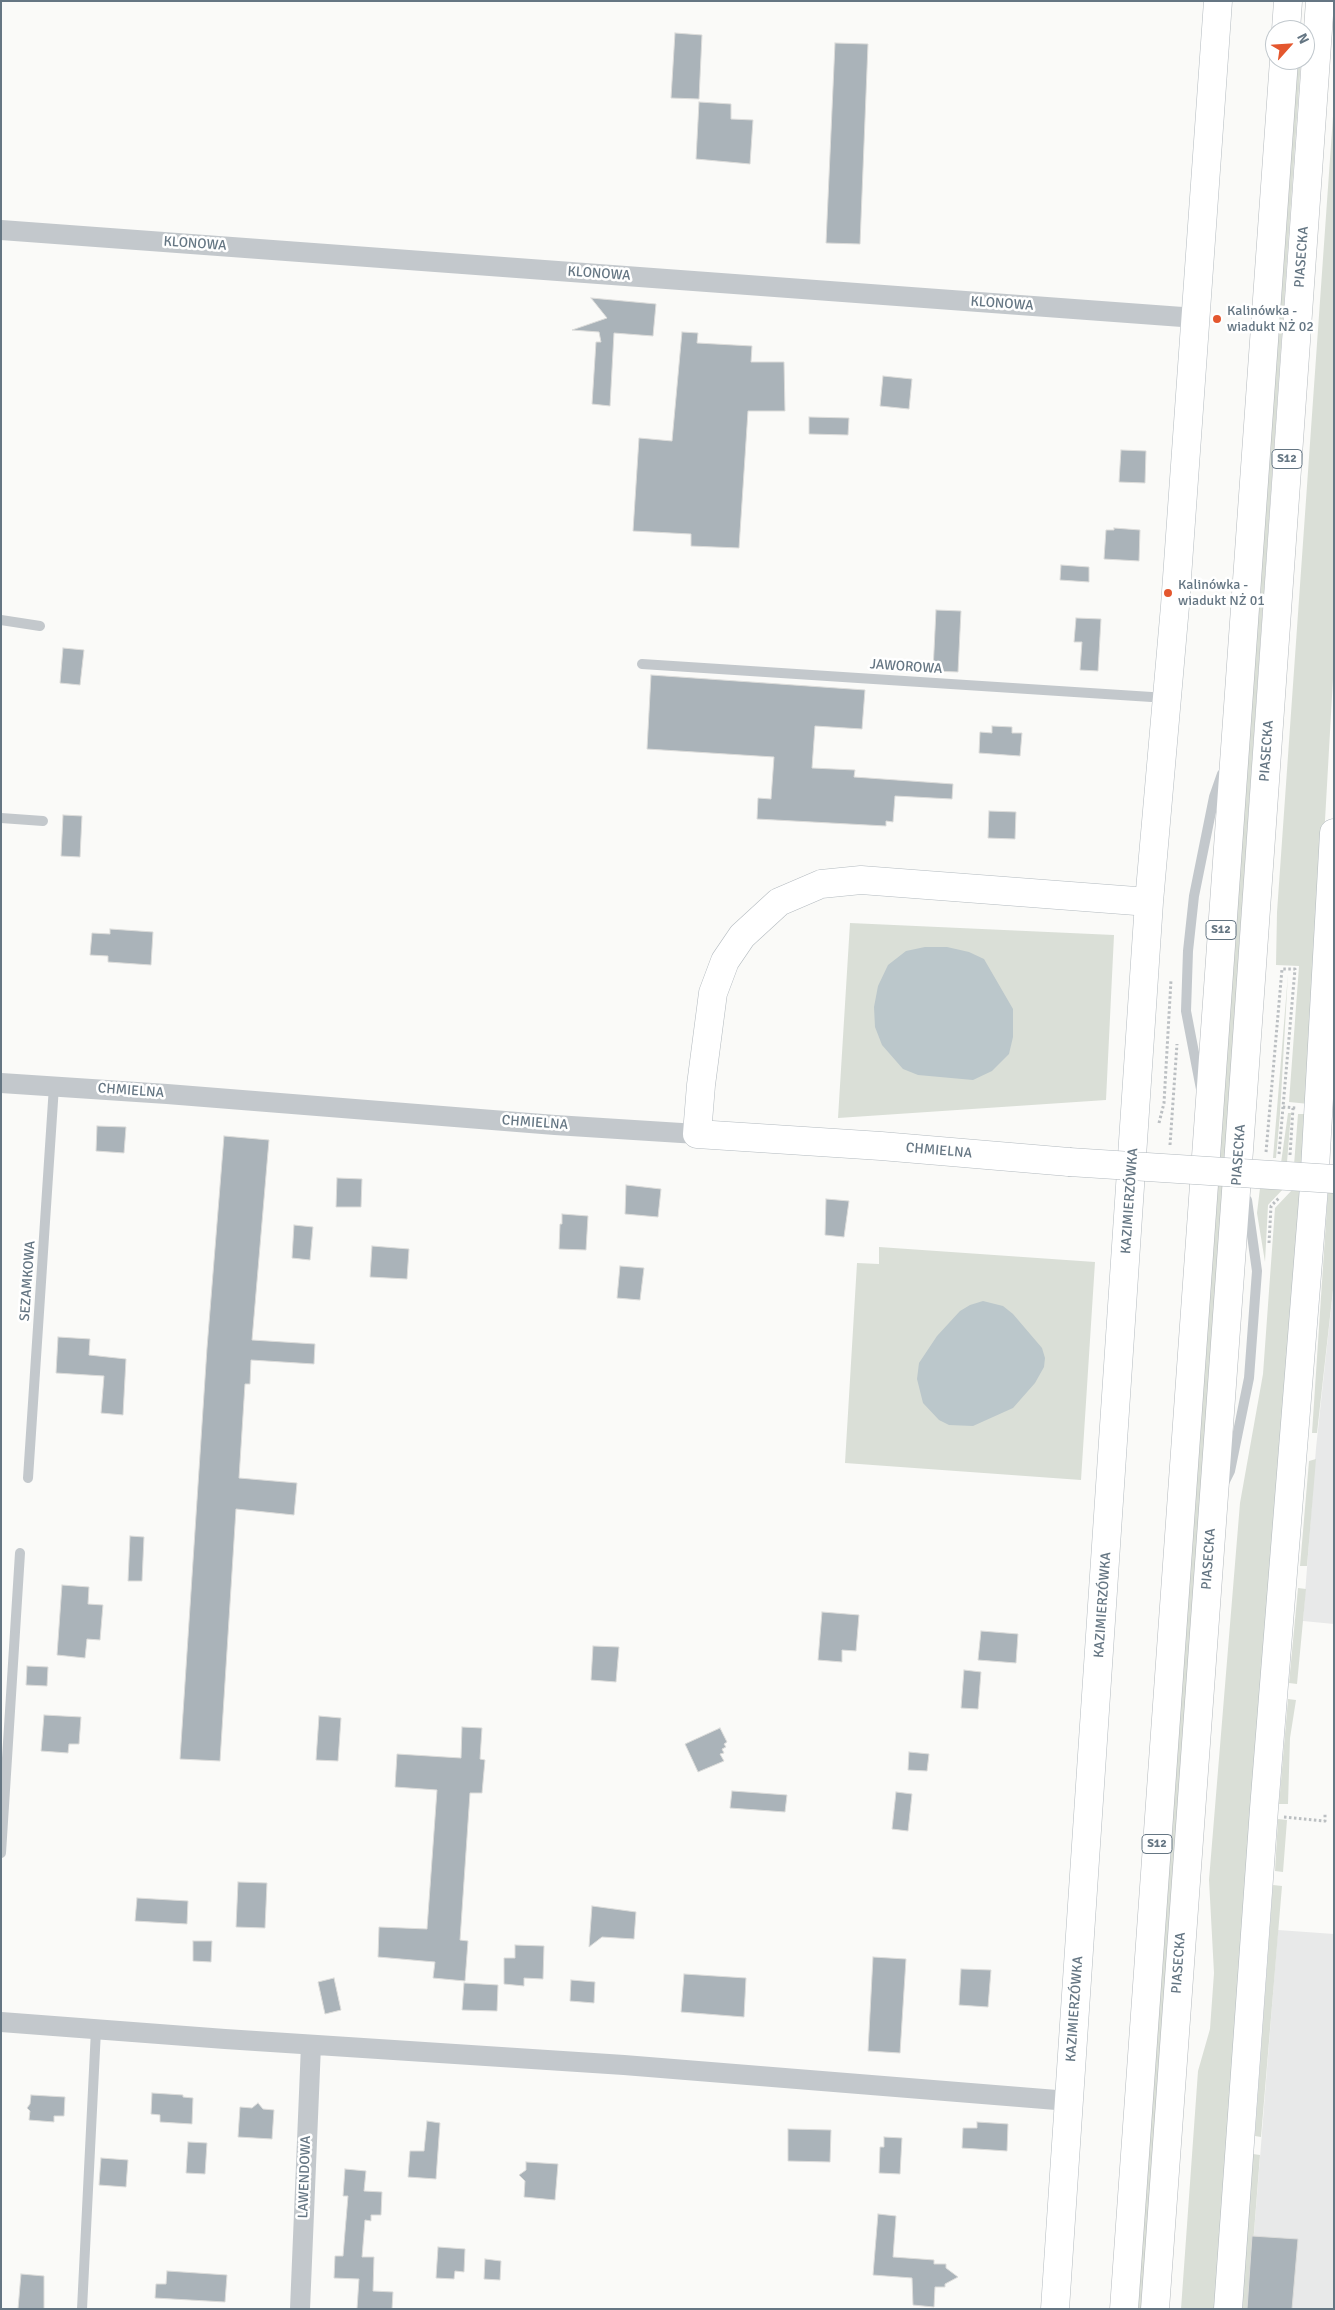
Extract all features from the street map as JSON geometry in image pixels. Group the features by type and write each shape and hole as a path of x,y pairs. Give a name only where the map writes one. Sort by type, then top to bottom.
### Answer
{"main road":[{"name":"KAZIMIERZÓWKA","path":"1055,2309 1149,902 1168,698 1218,1"},
{"path":"1287,20 1288,1"},
{"name":"PIASECKA","path":"1155,2309 1320,1"},
{"name":"S12","path":"1124,2309 1234,740 1283,70"},
{"path":"1228,2309 1266,1780 1314,1187 1334,832"},
{"path":"697,1134 701,1085 713,993 725,961 742,936 779,902 821,884 861,880 1149,902"},
{"name":"CHMIELNA","path":"697,1134 882,1146 1069,1162 1334,1179"}],"street":[{"name":"KLONOWA","path":"1,230 1196,318"},
{"name":"CHMIELNA","path":"1,1083 697,1134"},
{"path":"1,2022 311,2045 624,2065 1069,2101"},
{"name":"LAWENDOWA","path":"300,2309 311,2045"}],"lane":[{"path":"1,620 40,626"},
{"name":"JAWOROWA","path":"642,664 1168,698"},
{"path":"1,818 43,821"},
{"name":"SEZAMKOWA","path":"28,1478 54,1086"},
{"path":"1,1853 20,1553"},
{"path":"82,2309 96,2030"}],"path":[{"path":"1266,1160 1282,969 1294,969 1278,1161"},
{"path":"1171,971 1164,1103 1172,1104"},
{"path":"1283,1107 1293,1108 1289,1162"},
{"path":"1276,1816 1324,1821 1325,1814"}],"shaded area":[{"path":"1294,70 1300,70 1144,2309 1138,2309"},
{"path":"1334,102 1334,661 1309,1104 1289,1102 1299,966 1276,965 1277,912"},
{"path":"850,923 1114,935 1106,1100 838,1118"},
{"path":"925,947 947,947 969,952 984,959 1013,1009 1013,1037 1009,1054 992,1071 973,1080 918,1075 903,1069 882,1045 875,1027 874,1007 878,986 888,965 906,951"},
{"path":"1288,974 1280,1114 1276,1158 1273,1158"},
{"path":"1288,1113 1291,1113 1285,1187 1268,1205 1265,1262 1257,1213 1260,1188 1281,1163"},
{"path":"1298,1114 1308,1114 1217,2309 1181,2309 1198,2071 1210,2029 1214,1973 1209,1880 1240,1503 1263,1374 1275,1208 1292,1190"},
{"path":"1328,1191 1334,1192 1334,1281 1317,1433 1312,1433"},
{"path":"879,1247 1095,1262 1081,1480 845,1463 857,1263 879,1264"},
{"path":"1334,1281 1334,1624 1303,1621 1316,1448"},
{"path":"983,1301 1003,1306 1013,1314 1042,1348 1045,1358 1044,1367 1035,1383 1013,1408 973,1426 949,1425 939,1420 923,1403 917,1379 919,1363 937,1336 960,1311 970,1305"},
{"path":"1316,1459 1307,1566 1300,1566 1309,1461"},
{"path":"1298,1588 1306,1589 1297,1684 1289,1683"},
{"path":"1288,1699 1296,1700 1290,1738 1288,1804 1279,1804"},
{"path":"1278,1819 1287,1820 1283,1872 1275,1871"},
{"path":"1273,1885 1282,1886 1261,2137 1255,2136"},
{"path":"1278,1930 1334,1934 1334,2309 1248,2309"},
{"path":"1253,2154 1260,2155 1248,2309 1242,2309"}],"building":[{"path":"675,33 702,35 699,99 671,98"},
{"path":"835,43 868,44 860,244 826,243"},
{"path":"699,102 731,104 731,119 753,120 750,164 696,159"},
{"path":"591,298 656,304 653,336 614,333 610,406 592,404 596,342 601,342 599,332 572,330 607,318"},
{"path":"682,332 698,333 697,343 752,346 751,362 784,362 785,411 748,411 739,548 691,546 691,534 633,531 639,438 672,441"},
{"path":"883,376 912,379 909,409 880,406"},
{"path":"809,417 849,418 848,435 809,434"},
{"path":"1121,450 1146,451 1145,483 1119,482"},
{"path":"1114,528 1140,530 1139,561 1104,559 1106,530 1114,530"},
{"path":"1061,565 1089,567 1089,582 1060,580"},
{"path":"936,610 961,611 958,672 933,671"},
{"path":"1076,618 1101,619 1098,671 1080,670 1082,642 1074,642"},
{"path":"63,648 84,650 80,685 60,683"},
{"path":"651,675 865,690 862,729 815,726 812,768 855,770 854,777 953,784 952,799 895,796 893,822 886,821 886,826 757,819 758,798 771,799 774,757 647,749"},
{"path":"992,726 1012,727 1012,733 1022,733 1020,756 979,753 980,732 992,733"},
{"path":"989,811 1016,812 1015,839 988,838"},
{"path":"63,815 82,816 80,857 61,856"},
{"path":"110,929 153,932 151,965 108,962 108,956 90,955 92,933 110,934"},
{"path":"97,1126 126,1127 124,1153 96,1151"},
{"path":"224,1136 269,1140 252,1340 315,1344 314,1364 251,1360 250,1384 245,1384 239,1478 297,1483 294,1515 236,1509 220,1761 180,1759 207,1348"},
{"path":"337,1178 362,1179 361,1207 336,1207"},
{"path":"626,1185 661,1189 658,1217 625,1214"},
{"path":"826,1199 849,1201 844,1237 825,1235"},
{"path":"562,1214 588,1216 586,1250 559,1249"},
{"path":"294,1225 313,1227 310,1260 292,1258"},
{"path":"372,1246 409,1249 407,1279 370,1277"},
{"path":"620,1266 644,1268 640,1300 617,1298"},
{"path":"58,1337 90,1339 89,1355 126,1359 123,1415 101,1413 104,1376 56,1373"},
{"path":"130,1536 144,1537 142,1581 128,1581"},
{"path":"62,1585 89,1587 88,1604 103,1605 100,1640 87,1639 85,1658 57,1655"},
{"path":"822,1612 859,1615 856,1651 842,1650 842,1662 818,1660"},
{"path":"981,1631 1018,1634 1016,1663 978,1660"},
{"path":"593,1646 619,1647 616,1682 591,1680"},
{"path":"27,1666 48,1667 47,1686 26,1685"},
{"path":"964,1670 981,1672 978,1709 961,1708"},
{"path":"44,1715 81,1717 79,1744 69,1744 68,1753 41,1751"},
{"path":"319,1716 341,1718 338,1761 316,1760"},
{"path":"462,1727 482,1728 480,1759 485,1760 482,1793 470,1793 460,1940 468,1941 465,1981 433,1978 435,1962 378,1957 379,1927 427,1929 437,1790 395,1787 397,1754 461,1758"},
{"path":"720,1728 727,1742 724,1744 726,1747 722,1749 724,1753 720,1754 724,1761 698,1772 685,1744"},
{"path":"909,1752 929,1754 927,1771 908,1770"},
{"path":"732,1791 787,1795 785,1812 730,1808"},
{"path":"896,1792 912,1794 908,1831 892,1829"},
{"path":"238,1882 267,1883 265,1928 236,1927"},
{"path":"137,1898 188,1901 187,1924 135,1921"},
{"path":"592,1906 636,1912 634,1939 602,1937 589,1947"},
{"path":"193,1941 212,1941 211,1962 193,1961"},
{"path":"515,1945 544,1946 543,1979 524,1978 524,1986 504,1984 504,1958 515,1958"},
{"path":"873,1957 906,1959 900,2053 868,2051"},
{"path":"961,1969 991,1970 988,2007 959,2005"},
{"path":"684,1974 746,1978 744,2017 681,2012"},
{"path":"334,1978 341,2010 325,2014 318,1982"},
{"path":"571,1980 595,1982 594,2003 570,2001"},
{"path":"464,1983 498,1985 497,2011 462,2010"},
{"path":"152,2093 183,2095 183,2097 193,2098 192,2124 160,2122 160,2115 151,2114"},
{"path":"31,2095 65,2097 64,2116 54,2116 54,2122 29,2120 30,2111 27,2108 30,2104"},
{"path":"258,2103 263,2109 274,2110 272,2139 238,2137 240,2107 252,2108"},
{"path":"427,2121 440,2123 436,2179 408,2177 410,2151 424,2151"},
{"path":"977,2122 1008,2124 1007,2151 962,2148 963,2128 977,2128"},
{"path":"788,2129 831,2130 830,2162 788,2161"},
{"path":"884,2137 902,2138 900,2174 879,2173 880,2147 884,2147"},
{"path":"188,2142 207,2143 205,2174 186,2173"},
{"path":"101,2158 128,2160 126,2187 99,2185"},
{"path":"526,2162 558,2164 555,2200 524,2197 525,2181 519,2175 526,2170"},
{"path":"345,2169 366,2171 364,2191 382,2192 381,2215 371,2215 371,2221 365,2220 362,2257 374,2257 373,2291 393,2292 392,2309 357,2309 359,2279 334,2278 335,2256 343,2256 348,2196 343,2196"},
{"path":"878,2214 896,2216 893,2257 934,2260 934,2264 946,2264 946,2268 958,2277 945,2284 945,2287 935,2287 934,2307 913,2305 912,2278 873,2275"},
{"path":"1252,2236 1298,2239 1292,2309 1247,2309"},
{"path":"438,2247 465,2249 464,2272 455,2271 454,2279 436,2278"},
{"path":"485,2259 501,2261 500,2280 484,2279"},
{"path":"167,2271 227,2275 225,2302 155,2298 156,2284 166,2284"},
{"path":"21,2274 44,2276 44,2309 18,2309"}],"place":[{"name":"Kalinówka - wiadukt NŻ 02","path":"1217,319"},
{"name":"Kalinówka - wiadukt NŻ 01","path":"1168,593"}]}
